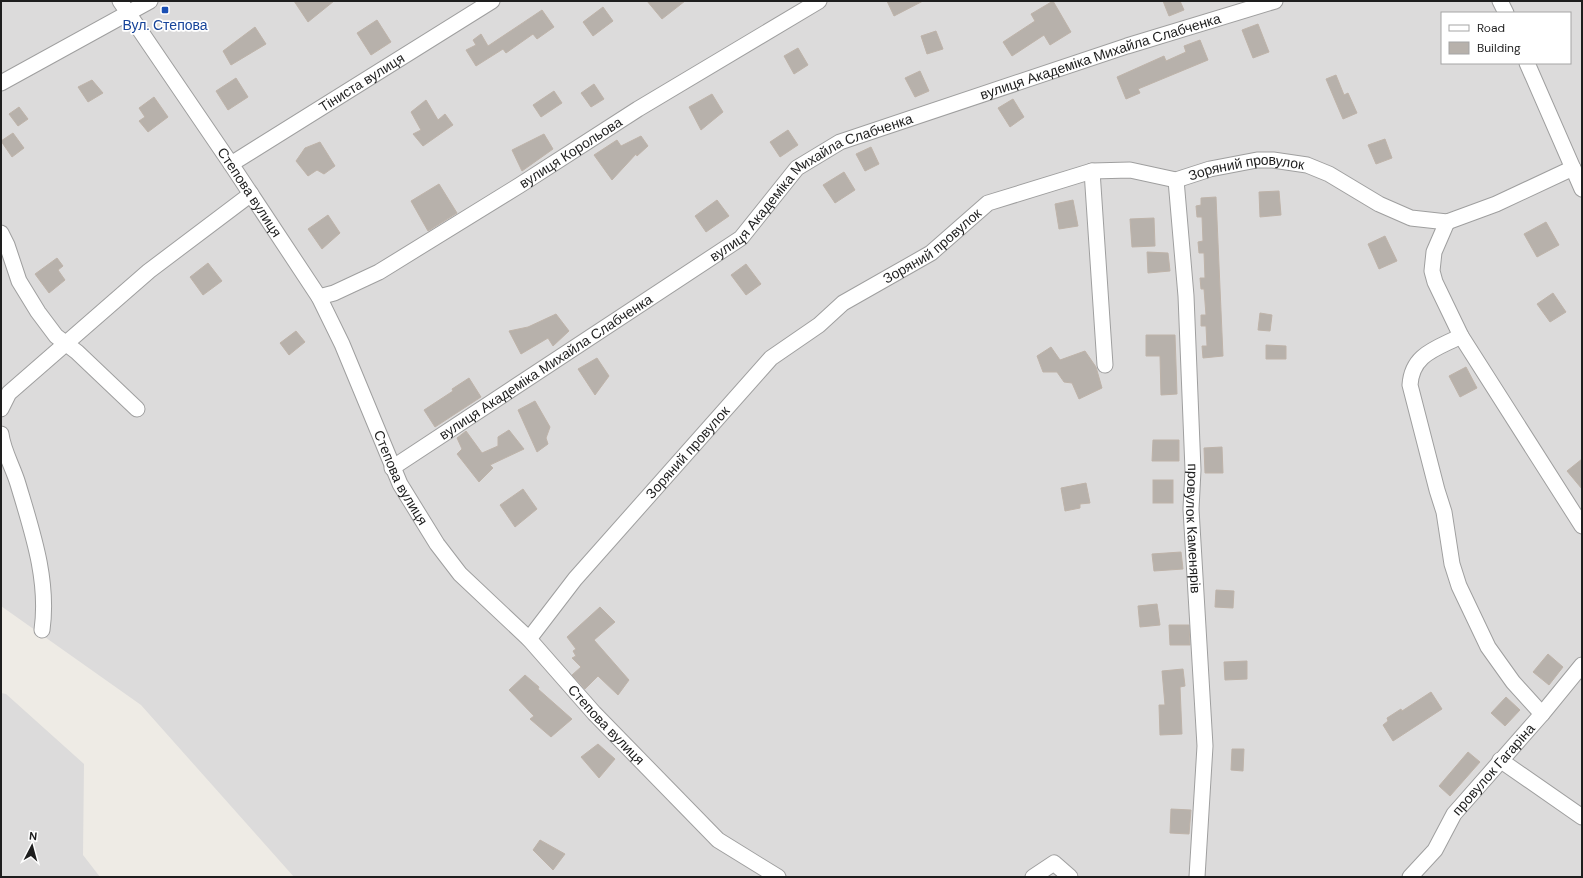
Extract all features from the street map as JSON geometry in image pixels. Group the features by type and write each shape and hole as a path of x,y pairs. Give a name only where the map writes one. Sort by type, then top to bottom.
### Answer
{"street":[{"path":"1,83 124,7 150,1"},
{"name":"Тіниста вулиця","path":"231,164 492,1"},
{"name":"вулиця Корольова","path":"319,297 334,293 379,272 520,185 638,109 819,1"},
{"name":"вулиця Академіка Михайла Слабченка","path":"392,468 741,238 797,168 840,142 1127,46 1275,1"},
{"path":"1500,1 1506,12"},
{"name":"Степова вулиця","path":"124,7 319,297 342,344 392,468 410,502 460,574 529,639 594,713 718,840 778,877"},
{"path":"1527,64 1582,189"},
{"name":"Зоряний провулок","path":"529,639 575,579 771,358 819,325 843,303 931,253 988,203 1092,171 1130,170 1176,180 1210,169 1257,160 1288,161 1307,165 1329,174 1379,204 1411,218 1447,222 1496,204 1573,168"},
{"path":"1092,171 1105,365"},
{"name":"провулок Каменярів","path":"1176,180 1186,296 1194,470 1191,510 1205,746 1197,877"},
{"path":"1,409 9,393 149,271 251,194"},
{"path":"1447,222 1434,252 1432,271 1435,282 1461,336 1582,526"},
{"path":"1,233 7,245 19,281 38,312 56,336 77,352 137,409"},
{"path":"1461,336 1420,357 1411,374 1410,385 1444,512 1452,564 1459,586 1488,647 1513,682 1542,714"},
{"path":"1,434 41,566 45,610 42,630"},
{"name":"провулок Гагаріна","path":"1410,877 1435,850 1454,814 1542,714 1582,665"},
{"path":"1500,760 1582,817"},
{"path":"1033,877 1054,863 1070,877"}],"shaded area":[{"path":"1,1 1582,1 1582,877 294,877 141,705 1,606"},
{"path":"1,693 6,694 84,764 83,855 100,877 1,877"}],"building":[{"path":"294,1 334,1 308,22"},
{"path":"647,1 685,1 662,19"},
{"path":"887,1 923,1 894,16"},
{"path":"1053,1 1071,32 1050,45 1044,35 1012,56 1003,42 1035,21 1031,14"},
{"path":"1163,1 1180,1 1184,10 1169,16"},
{"path":"603,7 613,21 593,36 583,22"},
{"path":"542,10 554,27 537,39 533,34 506,53 503,49 476,66 466,50 476,45 473,40 481,34 488,46"},
{"path":"377,20 391,42 371,55 357,33"},
{"path":"1258,24 1269,52 1253,58 1242,30"},
{"path":"255,27 266,44 231,65 223,51"},
{"path":"936,31 943,49 927,54 921,36"},
{"path":"1200,40 1208,60 1138,89 1140,93 1126,99 1117,77 1164,56 1166,61 1186,52 1184,46"},
{"path":"798,48 808,65 794,74 784,56"},
{"path":"920,71 929,91 915,97 905,78"},
{"path":"1336,75 1344,95 1348,93 1357,113 1343,119 1326,79"},
{"path":"236,78 248,97 228,110 216,91"},
{"path":"92,80 103,93 88,102 78,87"},
{"path":"594,84 604,99 591,107 581,93"},
{"path":"554,91 562,103 541,117 533,105"},
{"path":"712,94 723,112 701,130 689,107"},
{"path":"154,97 168,117 148,132 139,121 145,117 139,108"},
{"path":"1013,99 1024,117 1010,127 998,108"},
{"path":"426,100 438,120 445,114 453,125 423,146 413,134 421,130 411,112"},
{"path":"19,107 28,119 18,126 9,114"},
{"path":"788,130 798,145 780,157 770,142"},
{"path":"13,133 24,148 12,157 1,141"},
{"path":"544,134 553,149 522,171 512,150"},
{"path":"641,136 648,146 637,156 636,154 612,180 594,155 617,140 621,146"},
{"path":"1385,139 1392,158 1376,164 1368,145"},
{"path":"320,142 335,166 324,174 317,170 308,176 296,161 305,148"},
{"path":"871,147 879,164 865,171 856,154"},
{"path":"844,172 855,190 835,203 823,185"},
{"path":"439,184 457,213 428,231 411,201"},
{"path":"1279,191 1281,215 1260,217 1259,192"},
{"path":"1216,197 1223,356 1203,358 1202,346 1207,346 1206,326 1201,326 1201,315 1206,315 1204,289 1201,289 1200,278 1205,278 1204,253 1199,253 1198,242 1203,241 1202,217 1197,217 1196,206 1201,205 1201,198"},
{"path":"717,200 729,216 706,232 695,216"},
{"path":"1073,200 1078,226 1059,229 1055,204"},
{"path":"328,215 340,233 322,249 308,229"},
{"path":"1154,218 1155,246 1132,247 1130,219"},
{"path":"1546,222 1559,245 1537,257 1524,234"},
{"path":"1385,236 1397,261 1379,269 1368,244"},
{"path":"1147,252 1168,253 1170,271 1148,273"},
{"path":"57,258 63,266 58,270 65,280 49,293 35,274"},
{"path":"208,263 222,281 203,295 190,277"},
{"path":"746,264 761,284 746,295 731,275"},
{"path":"1553,293 1566,312 1550,322 1537,304"},
{"path":"1260,313 1272,315 1270,331 1258,330"},
{"path":"556,314 569,331 553,346 548,338 521,354 509,331 528,327"},
{"path":"296,331 305,342 289,355 280,343"},
{"path":"1146,335 1175,335 1177,394 1161,395 1160,356 1146,356"},
{"path":"1266,345 1286,346 1286,359 1266,359"},
{"path":"1051,347 1060,360 1085,351 1096,367 1102,388 1079,399 1072,383 1064,382 1057,372 1043,372 1037,356"},
{"path":"597,358 609,376 595,395 578,369"},
{"path":"1466,367 1477,388 1460,397 1449,376"},
{"path":"469,378 481,397 435,427 424,410 453,391 452,389"},
{"path":"535,401 550,427 546,438 548,444 537,452 518,410"},
{"path":"509,430 524,449 490,465 493,468 479,482 457,454 462,449 457,438 466,431 482,453 498,446 498,437"},
{"path":"1153,440 1179,440 1179,461 1152,461"},
{"path":"1222,447 1223,473 1205,473 1204,448"},
{"path":"1582,459 1582,489 1567,471"},
{"path":"1153,480 1173,480 1173,503 1153,503"},
{"path":"1086,483 1090,503 1080,504 1080,508 1065,511 1061,488"},
{"path":"523,489 537,509 515,527 500,505"},
{"path":"1181,552 1183,569 1154,571 1152,554"},
{"path":"1216,590 1234,591 1233,608 1215,607"},
{"path":"1157,604 1160,625 1140,627 1138,606"},
{"path":"600,607 615,622 594,640 629,680 618,695 598,676 585,689 572,675 581,667 572,658 576,656 573,651 576,649 567,637"},
{"path":"1169,625 1189,625 1190,645 1170,645"},
{"path":"1548,654 1563,667 1549,685 1533,672"},
{"path":"1247,661 1247,679 1225,680 1224,662"},
{"path":"1183,669 1185,686 1180,687 1182,734 1160,735 1159,705 1165,705 1162,671"},
{"path":"525,675 539,687 538,689 572,719 551,737 530,719 534,716 509,690"},
{"path":"1431,692 1442,709 1393,741 1383,725 1388,721 1387,718 1401,709 1402,711"},
{"path":"1506,697 1520,710 1505,726 1491,713"},
{"path":"598,744 615,759 599,778 581,757"},
{"path":"1232,749 1244,749 1243,771 1231,770"},
{"path":"1468,752 1480,762 1450,796 1439,786"},
{"path":"1171,809 1191,810 1189,834 1170,833"},
{"path":"540,840 565,854 553,870 533,850"}],"place":[{"name":"Вул. Степова","path":"165,10"}]}
